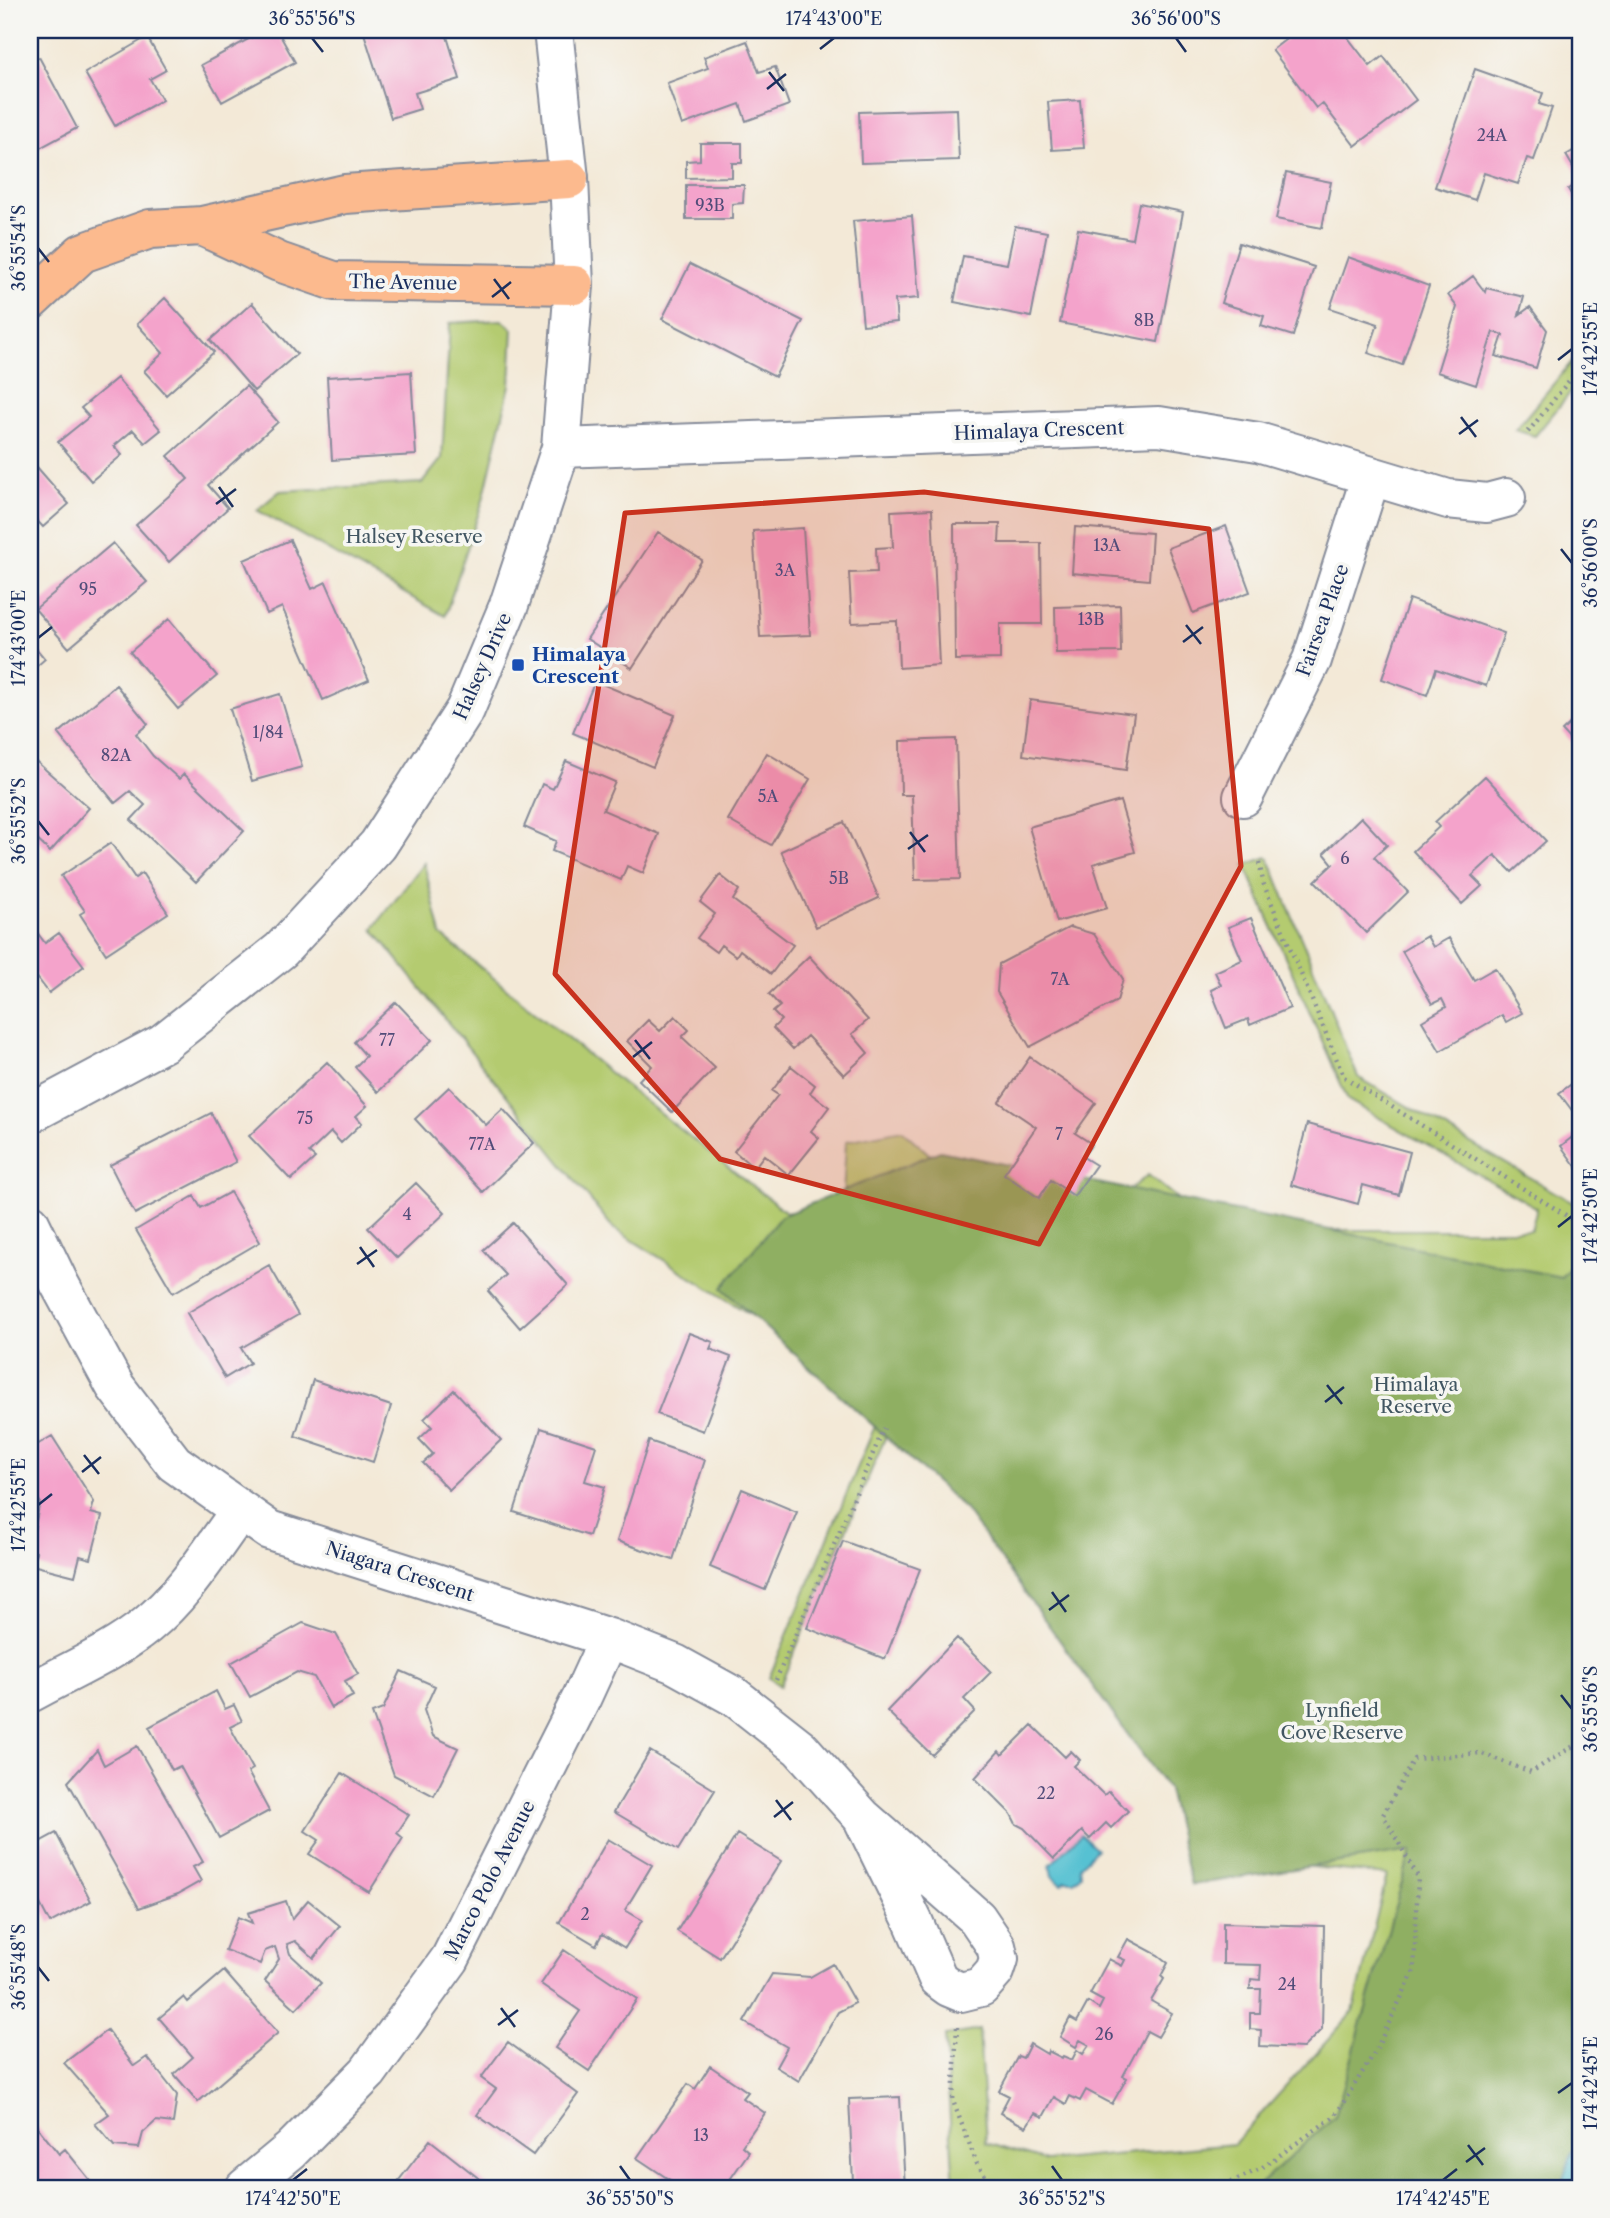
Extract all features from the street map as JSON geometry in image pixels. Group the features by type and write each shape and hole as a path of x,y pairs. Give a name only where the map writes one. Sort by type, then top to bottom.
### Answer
{"main road":[{"name":"The Avenue","path":"30,301 82,253 150,229 202,226 345,194 569,179"},
{"name":"The Avenue","path":"202,226 279,262 334,281 574,285"}],"street":[{"name":"Halsey Drive","path":"30,1114 163,1043 281,950 378,845 465,710 509,605 561,448 574,285 569,179 553,30"},
{"name":"Himalaya Crescent","path":"561,448 1159,426 1258,442 1448,499 1487,503 1506,498"},
{"name":"Fairsea Place","path":"1243,797 1312,660 1371,477"},
{"name":"Niagara Crescent","path":"30,1223 115,1386 174,1463 240,1511 269,1530 609,1638 675,1664 735,1697 800,1748 862,1817"},
{"path":"30,1693 131,1637 149,1623 180,1593 240,1511"},
{"name":"Marco Polo Avenue","path":"245,2188 290,2150 368,2072 450,1959 609,1638"}],"path":[{"path":"1528,432 1580,368"},
{"path":"1259,863 1264,885 1344,1077 1580,1224"},
{"path":"772,1687 884,1428"},
{"path":"1218,2188 1260,2169 1335,2116 1376,2052 1414,1971 1418,1877 1384,1815 1414,1759 1480,1753 1531,1772 1580,1742"},
{"path":"957,2020 953,2101 977,2164 994,2188"}],"highlighted area":[{"path":"924,492 1209,529 1241,866 1039,1244 720,1159 555,974 625,513"}],"green space":[{"name":"Halsey Reserve","path":"502,320 513,329 510,385 483,500 445,616 257,510 280,491 422,483 442,458 450,323"},
{"path":"1580,352 1580,381 1535,436 1515,430"},
{"name":"Lynfield Cove Reserve","path":"1268,857 1358,1077 1580,1207 1580,2188 954,2188 945,2036 979,2030 986,2143 1046,2161 1234,2144 1353,2012 1387,1875 1267,1862 915,1435 885,1438 780,1686 769,1678 886,1400 613,1228 373,929 424,863 441,935 633,1092 786,1212 842,1214 846,1141 902,1130 1046,1257 1148,1175 1217,1230 1531,1230 1537,1208 1348,1100 1245,865"},
{"name":"Himalaya Reserve","path":"940,1151 1561,1277 1580,1257 1580,2141 1572,2153 1560,2188 1256,2188 1335,2116 1411,1851 1191,1885 1168,1790 963,1507 722,1288 781,1216"}],"water":[{"path":"1081,1834 1097,1849 1080,1866 1081,1874 1074,1881 1065,1881 1062,1884 1052,1876 1050,1865"},
{"path":"1580,2141 1580,2188 1560,2188 1572,2153"}],"building":[{"path":"265,30 277,30 295,62 222,102 201,65"},
{"path":"363,30 445,30 460,79 415,93 420,109 391,118"},
{"path":"1298,30 1342,30 1370,66 1383,56 1416,100 1355,146 1322,103 1316,108 1272,50"},
{"path":"147,37 166,70 150,79 162,100 115,126 85,73"},
{"path":"747,41 759,72 775,67 789,105 746,121 740,104 682,125 667,83 708,68 704,57"},
{"path":"39,57 77,128 40,148 30,130 30,62"},
{"path":"1475,69 1543,93 1539,104 1552,108 1534,160 1527,158 1518,184 1484,173 1475,200 1435,187"},
{"path":"1080,100 1084,148 1052,150 1048,102"},
{"path":"957,109 959,160 861,163 859,112"},
{"path":"700,143 742,143 742,163 732,163 732,177 686,178 686,161 700,160"},
{"path":"1580,147 1580,179 1566,155"},
{"path":"1286,173 1331,182 1322,228 1276,219"},
{"path":"1580,181 1580,209 1568,189"},
{"path":"686,185 744,185 743,203 732,204 732,219 686,219"},
{"path":"1139,203 1183,212 1158,342 1060,323 1078,229 1132,239"},
{"path":"912,216 919,298 895,300 897,322 863,325 853,221"},
{"path":"1015,226 1047,232 1031,317 954,302 963,256 1007,264"},
{"path":"1239,243 1314,267 1293,336 1261,326 1264,316 1221,303"},
{"path":"1348,257 1429,286 1402,365 1368,353 1378,324 1330,308"},
{"path":"690,264 803,321 775,377 662,319"},
{"path":"1473,276 1485,292 1486,288 1524,297 1519,315 1530,307 1547,330 1536,368 1496,356 1503,335 1493,332 1476,385 1437,372 1457,307 1448,295"},
{"path":"165,298 214,352 166,395 144,371 163,353 137,324"},
{"path":"252,303 297,354 254,391 210,340"},
{"path":"411,372 416,455 332,460 327,377"},
{"path":"117,378 161,430 145,443 133,430 114,446 122,455 91,481 58,442 89,417 81,408"},
{"path":"246,386 278,422 208,485 228,508 169,562 136,525 188,479 168,456"},
{"path":"30,459 69,504 43,527 30,513"},
{"path":"932,509 939,665 899,668 897,621 852,623 849,573 877,572 876,548 893,547 891,511"},
{"path":"954,524 1000,524 999,543 1041,543 1042,624 1000,624 1000,659 955,660"},
{"path":"1226,526 1250,592 1193,613 1168,548"},
{"path":"1075,527 1152,533 1149,580 1072,573"},
{"path":"803,528 810,635 760,637 753,531"},
{"path":"658,532 702,560 632,668 587,639"},
{"path":"290,540 312,589 326,582 369,680 323,700 282,607 267,614 244,560"},
{"path":"113,543 147,582 69,648 35,609"},
{"path":"1409,599 1504,633 1486,686 1436,669 1427,695 1382,679"},
{"path":"1120,605 1121,652 1056,653 1055,607"},
{"path":"169,619 217,676 178,709 130,652"},
{"path":"30,641 45,659 30,672"},
{"path":"595,681 675,715 653,767 573,733"},
{"path":"116,685 148,724 136,734 153,756 179,779 184,774 244,831 196,882 131,820 145,805 130,791 115,803 58,734"},
{"path":"280,694 302,767 252,781 230,709"},
{"path":"1030,700 1134,714 1126,770 1023,755"},
{"path":"1580,714 1580,751 1562,731"},
{"path":"956,739 960,879 915,880 912,795 901,795 900,741"},
{"path":"767,753 810,779 771,845 728,820"},
{"path":"30,756 89,808 50,852 30,833"},
{"path":"566,761 615,782 603,810 659,834 643,873 627,866 621,880 552,851 556,841 524,827 542,784 553,789"},
{"path":"1485,776 1546,841 1512,872 1495,855 1472,876 1482,886 1462,904 1413,851 1439,827 1435,822"},
{"path":"1120,801 1135,852 1093,864 1107,908 1057,922 1029,827"},
{"path":"1361,817 1387,845 1374,857 1408,892 1366,933 1315,881 1333,864 1324,853"},
{"path":"844,822 879,898 816,927 781,851"},
{"path":"111,843 135,878 142,873 168,913 106,954 80,914 85,911 61,876"},
{"path":"720,875 739,890 733,900 793,945 771,974 740,950 736,956 721,945 716,952 697,938 715,914 700,902"},
{"path":"1251,918 1290,1008 1250,1025 1248,1019 1226,1028 1211,990 1221,985 1215,972 1242,960 1228,927"},
{"path":"30,923 45,943 59,933 84,966 49,993 33,972 30,974"},
{"path":"1070,927 1094,934 1123,979 1117,1001 1030,1047 997,992 999,964"},
{"path":"1427,936 1433,947 1449,938 1474,980 1495,968 1522,1013 1506,1022 1502,1015 1440,1051 1422,1021 1446,1007 1442,999 1432,1004 1402,951"},
{"path":"809,956 868,1020 852,1034 868,1053 844,1075 807,1036 793,1049 773,1028 781,1020 773,1012 780,1006 769,994"},
{"path":"396,1002 432,1040 378,1092 355,1067 366,1056 354,1042"},
{"path":"675,1016 689,1030 682,1037 715,1068 672,1112 639,1080 652,1066 627,1041 648,1020 660,1031"},
{"path":"1030,1057 1096,1103 1075,1133 1092,1144 1083,1157 1096,1165 1074,1196 1051,1180 1039,1198 1004,1174 1036,1127 999,1102"},
{"path":"327,1062 367,1106 356,1116 362,1123 341,1143 331,1132 309,1153 315,1158 291,1180 249,1136"},
{"path":"791,1066 815,1085 810,1093 829,1107 811,1131 819,1138 789,1175 764,1155 754,1168 734,1151 778,1095 772,1091"},
{"path":"1580,1078 1580,1121 1559,1093"},
{"path":"449,1087 486,1125 503,1109 534,1143 483,1192 415,1119"},
{"path":"211,1113 236,1162 135,1214 110,1165"},
{"path":"1307,1124 1410,1152 1399,1195 1363,1185 1358,1204 1291,1185"},
{"path":"1580,1131 1580,1172 1561,1146"},
{"path":"416,1183 445,1213 397,1258 368,1228"},
{"path":"230,1192 260,1242 173,1293 136,1230 194,1196 201,1208"},
{"path":"513,1223 568,1285 520,1328 488,1291 506,1275 483,1250"},
{"path":"269,1265 298,1315 241,1348 250,1363 225,1378 187,1313"},
{"path":"689,1333 713,1342 710,1349 731,1357 703,1431 657,1414"},
{"path":"313,1380 391,1406 373,1462 295,1436"},
{"path":"454,1390 501,1440 449,1490 423,1463 433,1454 419,1439 432,1427 424,1419"},
{"path":"541,1428 596,1446 585,1481 605,1487 589,1536 514,1512"},
{"path":"52,1436 94,1502 91,1513 102,1516 91,1559 80,1556 75,1576 32,1565 36,1552 30,1550 40,1502 30,1486 30,1449"},
{"path":"649,1441 705,1460 673,1560 617,1541"},
{"path":"742,1489 797,1512 765,1590 710,1567"},
{"path":"843,1541 920,1569 885,1659 807,1628"},
{"path":"303,1623 336,1634 358,1674 345,1681 353,1696 331,1708 314,1677 297,1672 250,1697 231,1663"},
{"path":"957,1638 991,1672 964,1699 975,1711 932,1755 887,1711"},
{"path":"401,1671 435,1686 424,1710 433,1736 458,1748 434,1796 394,1775 372,1713 383,1709"},
{"path":"216,1691 225,1709 234,1705 242,1721 230,1727 253,1769 248,1772 269,1811 219,1838 180,1766 172,1770 149,1727"},
{"path":"1032,1725 1065,1757 1071,1751 1080,1760 1074,1766 1104,1795 1109,1791 1128,1811 1111,1828 1106,1823 1090,1839 1082,1831 1054,1859 1024,1828 1016,1824 1011,1814 975,1778 999,1751 1002,1755"},
{"path":"137,1746 203,1862 193,1867 201,1881 178,1894 139,1908 68,1782 97,1750 104,1765"},
{"path":"650,1751 715,1790 678,1850 614,1812"},
{"path":"342,1773 409,1815 397,1833 403,1838 369,1892 309,1854 319,1840 305,1831"},
{"path":"56,1833 91,1901 50,1923 38,1900 30,1905 30,1847"},
{"path":"737,1834 781,1861 720,1958 677,1931"},
{"path":"608,1839 652,1865 625,1910 642,1920 625,1948 602,1934 596,1945 559,1923"},
{"path":"308,1900 340,1926 314,1958 295,1941 287,1944 290,1954 321,1983 296,2009 265,1981 279,1959 275,1947 265,1951 260,1964 225,1950 238,1917 252,1923 248,1913 286,1901 292,1919"},
{"path":"1223,1923 1324,1926 1322,2029 1303,2048 1260,2046 1261,2030 1250,2029 1250,2013 1260,2013 1261,1989 1250,1989 1251,1979 1260,1980 1261,1965 1223,1964"},
{"path":"1128,1939 1168,1963 1161,1976 1164,1979 1151,2001 1172,2013 1158,2037 1147,2031 1123,2076 1127,2078 1112,2104 1086,2090 1080,2101 1070,2096 1066,2104 1054,2097 1043,2117 1035,2113 1026,2127 1000,2113 1009,2096 999,2091 1018,2056 1023,2058 1030,2044 1047,2054 1048,2051 1072,2060 1077,2050 1083,2054 1089,2045 1080,2040 1076,2047 1060,2037 1070,2018 1077,2022 1088,2002 1099,2009 1103,2001 1090,1994 1109,1959 1122,1966 1125,1960 1118,1957"},
{"path":"564,1950 637,1999 589,2071 555,2048 580,2011 541,1984"},
{"path":"833,1964 855,2003 838,2012 799,2081 776,2067 787,2047 744,2022 772,1974 810,1977"},
{"path":"224,1971 278,2033 198,2102 174,2074 193,2057 159,2018 184,1997 188,2002"},
{"path":"107,2030 134,2066 147,2057 177,2095 173,2123 156,2121 143,2133 139,2148 114,2146 95,2124 109,2114 64,2063"},
{"path":"508,2042 578,2094 533,2155 477,2115 496,2089 481,2078"},
{"path":"710,2066 748,2092 743,2098 765,2113 742,2146 749,2152 724,2188 682,2188 637,2158 688,2084 695,2089"},
{"path":"900,2097 905,2188 849,2188 853,2182 849,2099"},
{"path":"30,2118 59,2154 65,2149 94,2185 90,2188 30,2188"},
{"path":"430,2140 491,2188 393,2188"}],"place":[{"name":"Himalaya Crescent","path":"518,665"}]}
